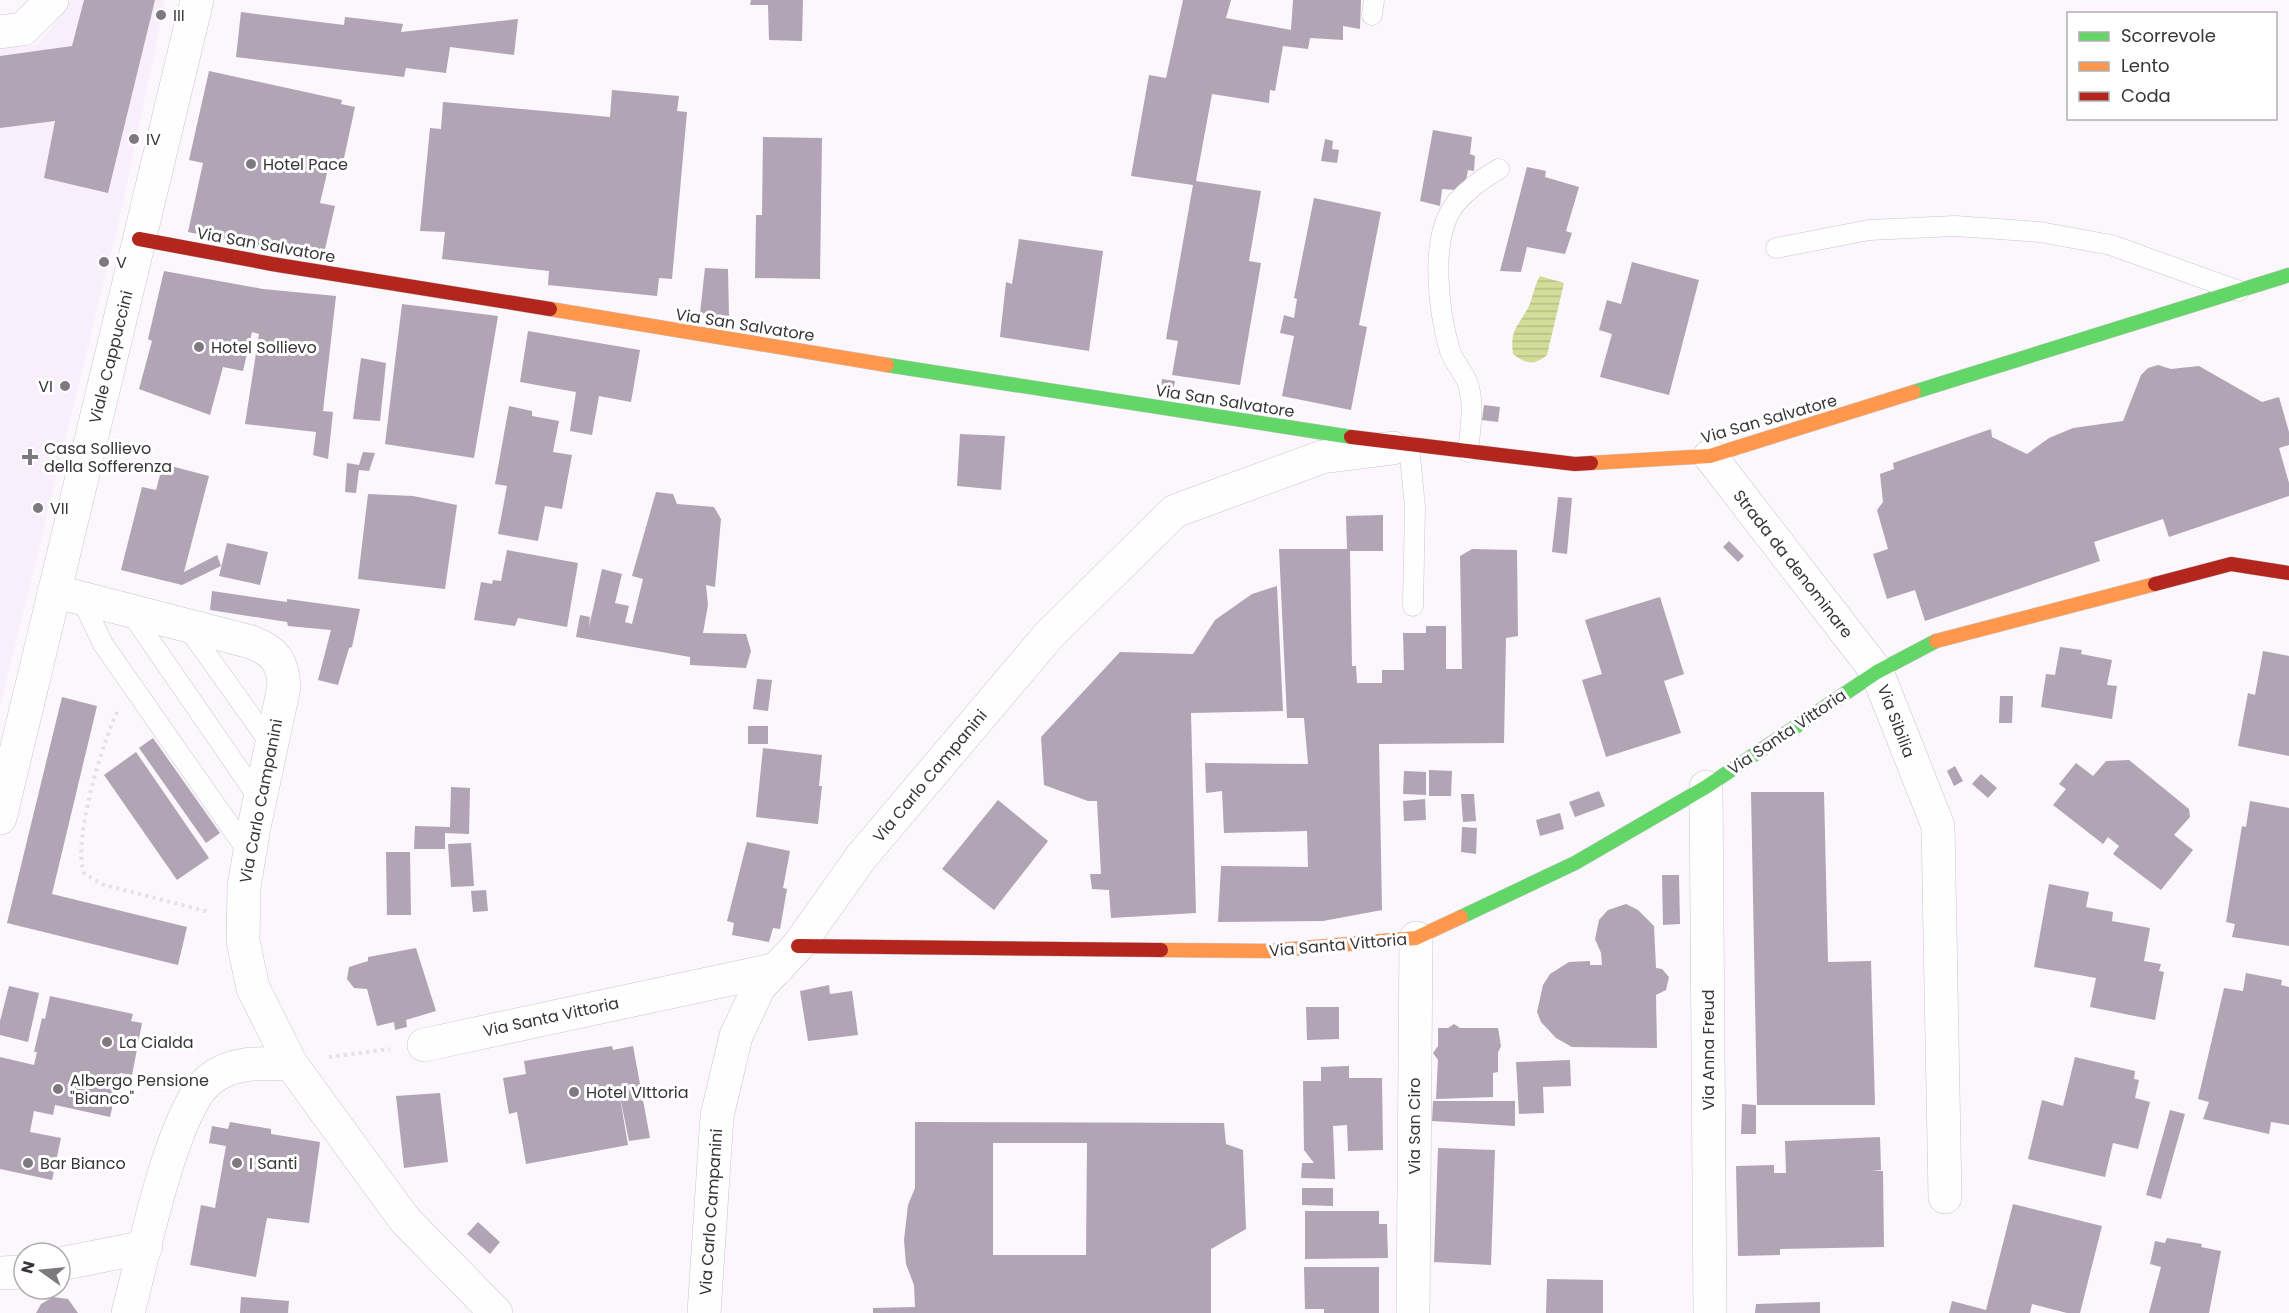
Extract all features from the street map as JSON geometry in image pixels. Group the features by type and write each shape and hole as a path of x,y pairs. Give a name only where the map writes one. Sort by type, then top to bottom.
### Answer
{"street":[{"path":"0,32 23,29 52,0"},
{"name":"Viale Cappuccini","path":"0,818 67,594 139,239 196,0"},
{"name":"Via San Salvatore","path":"139,239 272,264 1011,385 1409,446 1575,464 1710,456 2289,275"},
{"name":"Via Carlo Campanini","path":"704,1313 717,1116 736,1036 759,987 788,957 862,856 1049,635 1175,511 1322,457 1409,446"},
{"name":"Strada da denominare","path":"1710,456 1877,672"},
{"name":"Via Sibilia","path":"1945,1197 1938,826 1877,672 1938,640 2231,564 2289,573"},
{"name":"Via Carlo Campanini","path":"67,594 264,647 278,659 282,669 284,687 249,853 242,920 246,962 253,988 291,1064 405,1220 496,1313"},
{"name":"Via Santa Vittoria","path":"424,1045 788,957 1269,951 1416,938 1575,863 1706,787 1877,672"},
{"name":"Via Anna Freud","path":"1706,787 1710,1313"},
{"name":"Via San Ciro","path":"1413,1313 1416,938"},
{"path":"128,1313 172,1149 196,1095 208,1081 240,1066 262,1063 291,1064"},
{"path":"72,1262 146,1247"}],"lane":[{"path":"1468,453 1472,410 1468,383 1451,354 1440,310 1439,268 1444,231 1454,205 1480,180 1499,169"},
{"path":"1776,248 1869,230 1955,226 2040,232 2111,245 2239,291"},
{"path":"1409,446 1415,507 1413,606"},
{"path":"67,594 249,853"},
{"path":"129,610 260,800"},
{"path":"185,624 272,746"}],"path":[{"path":"132,687 112,723 96,767 82,847 81,865 84,873 101,884 242,920"},
{"path":"323,1058 424,1045"}],"shaded area":[{"name":"Casa Sollievo della Sofferenza","path":"71,0 165,0 122,207 0,707 0,49 38,45"},
{"path":"1540,276 1564,283 1547,355 1538,361 1530,362 1513,354 1513,340 1515,330 1530,304"}],"building":[{"path":"84,0 155,0 108,193 44,178 55,121 0,128 0,56 72,46"},
{"path":"751,0 803,0 802,41 769,40 768,5 750,5"},
{"path":"1183,0 1231,0 1226,18 1291,30 1293,0 1361,0 1360,29 1343,26 1343,40 1310,38 1308,49 1283,46 1275,91 1270,90 1269,103 1212,94 1196,181 1261,191 1249,261 1261,263 1240,385 1172,375 1178,341 1166,339 1193,185 1131,176 1149,75 1166,78"},
{"path":"241,12 344,25 345,17 403,24 401,32 518,19 514,55 450,47 446,73 406,68 404,77 236,57"},
{"path":"209,71 342,100 341,104 355,107 341,172 328,169 320,203 335,206 322,262 188,232 203,163 189,160"},
{"path":"612,90 679,96 677,111 687,112 672,279 659,278 657,296 548,285 549,271 442,259 445,232 420,231 430,128 441,129 443,102 610,117"},
{"path":"1433,130 1472,137 1470,154 1475,156 1474,171 1468,170 1466,180 1456,190 1442,189 1440,206 1420,201"},
{"path":"763,137 822,138 820,279 755,278 756,215 762,215"},
{"path":"1325,139 1333,141 1332,149 1339,150 1337,163 1321,161"},
{"path":"1527,167 1546,171 1545,177 1579,187 1566,231 1572,233 1565,254 1527,247 1521,272 1500,271"},
{"path":"1314,198 1381,212 1359,325 1367,327 1351,410 1282,396 1294,336 1280,333 1284,315 1294,318 1297,299 1294,298"},
{"path":"1019,239 1103,251 1089,351 1000,337 1006,282 1012,284"},
{"path":"1632,262 1699,280 1669,395 1600,377 1612,334 1599,330 1607,300 1621,304"},
{"path":"705,268 728,269 729,317 700,313"},
{"name":"Hotel Sollievo","path":"164,271 263,289 336,296 323,411 333,412 328,459 313,455 316,432 245,424 259,334 252,332 243,371 223,367 210,415 139,389 152,341 148,339"},
{"path":"402,304 498,316 474,458 385,444"},
{"path":"528,331 640,350 631,402 599,396 592,435 570,431 576,392 520,382"},
{"path":"361,358 386,363 380,421 353,419"},
{"path":"2158,365 2171,369 2199,366 2262,402 2279,397 2289,432 2289,445 2279,448 2289,483 2289,496 2169,537 2163,519 2094,542 2100,561 1925,621 1915,590 1887,599 1873,554 1888,549 1877,510 1883,502 1880,474 1894,469 1893,463 1991,429 1992,437 2027,454 2049,438 2073,428 2123,421 2141,375 2148,368"},
{"path":"1162,379 1175,381 1173,392 1161,390"},
{"path":"1484,405 1500,407 1498,422 1482,420"},
{"path":"509,406 532,411 532,416 559,421 553,452 572,455 562,509 545,506 538,541 498,534 507,486 495,484"},
{"path":"960,434 1005,436 1001,490 957,486"},
{"path":"363,452 375,453 369,471 359,470 356,493 345,492 347,463 359,465"},
{"path":"163,464 209,476 184,572 217,555 221,566 182,585 121,570 142,487 156,490"},
{"path":"656,492 673,494 677,504 714,507 721,519 715,587 706,585 708,605 703,633 746,634 751,651 746,668 690,665 690,657 576,637 580,615 590,617 589,627 602,569 622,574 615,603 629,606 625,622 632,624 643,579 632,576"},
{"path":"368,494 413,496 457,505 445,589 358,579"},
{"path":"1558,497 1572,498 1567,554 1552,552"},
{"path":"1383,515 1383,551 1350,551 1352,666 1356,666 1357,683 1382,683 1382,670 1404,670 1403,633 1426,633 1426,626 1446,626 1446,669 1462,669 1460,556 1472,549 1517,550 1518,636 1506,638 1504,743 1379,744 1382,910 1323,921 1218,922 1221,866 1308,867 1307,831 1224,833 1222,791 1206,793 1205,763 1308,764 1304,718 1287,718 1279,549 1347,549 1346,516"},
{"path":"1729,541 1744,556 1738,562 1723,547"},
{"path":"227,543 268,552 260,585 219,576"},
{"path":"507,550 578,563 567,627 518,618 515,626 474,620 481,582 492,584 493,580 501,581"},
{"path":"1277,586 1283,711 1191,713 1196,913 1111,918 1109,890 1092,889 1090,874 1101,874 1097,801 1088,801 1044,785 1041,737 1120,652 1193,654 1215,620 1252,594"},
{"path":"212,591 287,602 287,599 360,609 352,647 349,648 338,685 318,680 331,630 288,626 287,622 210,610"},
{"path":"1660,597 1684,674 1664,681 1681,733 1606,757 1582,680 1602,674 1585,620"},
{"path":"2060,647 2082,650 2081,654 2112,660 2107,685 2117,686 2112,719 2041,707 2046,674 2055,675"},
{"path":"2263,651 2289,656 2289,756 2238,746 2248,693 2255,695"},
{"path":"757,679 772,680 768,711 753,709"},
{"path":"2000,696 2013,696 2012,723 1999,723"},
{"path":"62,697 97,706 52,894 187,927 178,965 7,923"},
{"path":"748,726 768,726 768,744 748,744"},
{"path":"153,738 220,833 206,843 139,748"},
{"path":"763,748 822,755 818,824 756,817"},
{"path":"136,752 209,858 177,880 104,775"},
{"path":"2129,760 2189,809 2190,817 2174,835 2193,850 2161,890 2113,854 2119,846 2108,837 2103,844 2053,805 2066,789 2059,784 2076,763 2093,776 2106,761"},
{"path":"1955,766 1963,781 1954,786 1947,771"},
{"path":"1429,770 1452,771 1451,796 1429,796"},
{"path":"1404,771 1426,772 1426,795 1403,794"},
{"path":"1981,774 1997,788 1988,798 1972,784"},
{"path":"451,787 470,788 469,834 445,833 445,849 414,849 415,826 450,827"},
{"path":"1599,791 1605,806 1575,817 1569,802"},
{"path":"1751,792 1824,792 1828,962 1871,961 1875,1105 1757,1105"},
{"path":"1461,794 1474,794 1476,821 1463,822"},
{"path":"1425,799 1426,820 1404,821 1403,801"},
{"path":"998,800 1048,841 994,910 942,869"},
{"path":"2250,801 2289,808 2289,946 2232,937 2235,924 2226,922 2242,826 2246,827"},
{"path":"1560,813 1564,829 1540,836 1536,820"},
{"path":"1462,827 1477,828 1476,854 1461,852"},
{"path":"747,842 790,851 783,888 787,889 780,929 773,928 769,942 732,935 734,923 727,921"},
{"path":"471,843 474,886 451,887 448,844"},
{"path":"386,852 410,852 411,915 387,915"},
{"path":"1662,875 1679,875 1680,924 1663,925"},
{"path":"2049,884 2089,892 2086,907 2113,912 2112,921 2150,928 2144,961 2161,964 2159,971 2164,972 2155,1020 2090,1007 2096,978 2034,967"},
{"path":"486,890 488,911 473,912 471,891"},
{"path":"1626,904 1638,910 1654,926 1656,968 1662,969 1669,977 1666,990 1656,995 1657,1048 1572,1047 1556,1038 1541,1022 1537,1012 1543,985 1550,974 1569,962 1590,961 1590,965 1602,965 1601,953 1595,939 1599,920 1608,910"},
{"path":"416,948 436,1011 406,1020 407,1027 395,1030 394,1022 377,1026 367,989 354,988 347,979 349,967 368,961 368,957"},
{"path":"2246,973 2282,980 2281,985 2289,987 2289,1125 2271,1122 2269,1134 2203,1119 2209,1102 2198,1099 2224,988 2243,991"},
{"path":"829,985 830,994 852,991 858,1035 808,1041 800,991"},
{"path":"9,986 39,993 28,1042 0,1035 0,1021"},
{"name":"Albergo Pensione \"Bianco\"","path":"50,996 133,1014 131,1021 142,1023 132,1075 120,1073 110,1117 55,1105 53,1115 34,1111 30,1132 61,1138 52,1180 0,1169 0,1057 34,1065 37,1052 34,1052"},
{"path":"1306,1007 1339,1007 1339,1039 1307,1040"},
{"path":"1454,1024 1460,1028 1498,1028 1501,1046 1498,1053 1498,1072 1493,1073 1493,1097 1436,1099 1438,1060 1433,1053 1438,1046 1438,1028 1448,1028"},
{"name":"Hotel VIttoria","path":"612,1046 613,1050 633,1046 650,1138 629,1141 619,1092 628,1145 526,1164 517,1112 509,1114 503,1078 526,1074 524,1061"},
{"path":"2075,1057 2135,1071 2134,1079 2139,1080 2135,1098 2150,1102 2138,1149 2113,1143 2105,1177 2028,1159 2042,1100 2063,1106"},
{"path":"1570,1060 1571,1086 1543,1087 1544,1113 1519,1114 1516,1062"},
{"path":"1349,1066 1349,1078 1382,1078 1383,1150 1348,1151 1347,1125 1333,1126 1335,1179 1301,1178 1302,1163 1314,1163 1304,1150 1303,1081 1321,1081 1321,1067"},
{"path":"440,1093 448,1162 404,1168 396,1096"},
{"path":"1433,1101 1515,1101 1515,1126 1432,1121"},
{"path":"1742,1104 1756,1105 1756,1134 1741,1134"},
{"path":"2170,1110 2185,1114 2161,1199 2146,1195"},
{"path":"230,1122 271,1129 271,1134 320,1142 309,1223 267,1218 256,1277 190,1265 201,1205 215,1208 226,1146 209,1143 212,1126 228,1129"},
{"path":"915,1122 1224,1123 1226,1144 1243,1150 1246,1229 1211,1249 1211,1313 873,1313 873,1308 915,1307 914,1285 906,1264 904,1240 908,1205 915,1188","holes":["993,1143 1087,1143 1086,1255 993,1255"]},
{"path":"1880,1137 1881,1170 1871,1171 1883,1171 1884,1247 1780,1249 1780,1255 1738,1256 1736,1166 1774,1165 1774,1173 1786,1173 1785,1141"},
{"path":"1438,1148 1495,1150 1491,1265 1434,1262"},
{"path":"1302,1188 1333,1188 1333,1206 1302,1205"},
{"path":"2013,1204 2102,1226 2080,1313 2067,1313 2032,1304 2030,1313 1949,1313 1952,1301 1986,1310"},
{"path":"1305,1211 1379,1211 1379,1224 1387,1224 1388,1258 1305,1259"},
{"path":"478,1222 500,1242 490,1254 467,1234"},
{"path":"2167,1238 2202,1244 2201,1247 2221,1251 2209,1313 2149,1313 2161,1267 2150,1264 2155,1241 2165,1243"},
{"path":"1304,1267 1379,1267 1379,1313 1324,1313 1324,1309 1305,1309"},
{"path":"1547,1279 1603,1280 1603,1313 1546,1313"},
{"path":"241,1297 289,1301 288,1313 240,1313"},
{"path":"46,1301 69,1301 78,1313 36,1313 41,1304"},
{"path":"1820,1302 1820,1313 1755,1313 1756,1304"}],"traffic: fast":[{"path":"1914,392 2289,275"},
{"path":"887,365 1351,437"},
{"path":"1461,917 1575,863 1706,787 1877,672 1936,641"}],"traffic: slow":[{"path":"550,309 887,365"},
{"path":"1591,463 1710,456 1914,392"},
{"path":"1936,641 2155,584"},
{"path":"1161,950 1269,951 1416,938 1461,917"}],"traffic: jam":[{"path":"139,239 272,264 550,309"},
{"path":"1351,437 1575,464 1591,463"},
{"path":"2155,584 2231,564 2289,573"},
{"path":"798,946 1161,950"}],"place":[{"name":"III","path":"161,15"},
{"name":"IV","path":"134,139"},
{"name":"Hotel Pace","path":"251,164"},
{"name":"V","path":"104,262"},
{"name":"Hotel Sollievo","path":"199,347"},
{"name":"VI","path":"65,386"},
{"name":"Casa Sollievo della Sofferenza","path":"30,457"},
{"name":"VII","path":"38,508"},
{"name":"La Cialda","path":"107,1042"},
{"name":"Albergo Pensione \"Bianco\"","path":"58,1089"},
{"name":"Hotel VIttoria","path":"574,1092"},
{"name":"Bar Bianco","path":"28,1163"},
{"name":"I Santi","path":"237,1163"}]}
